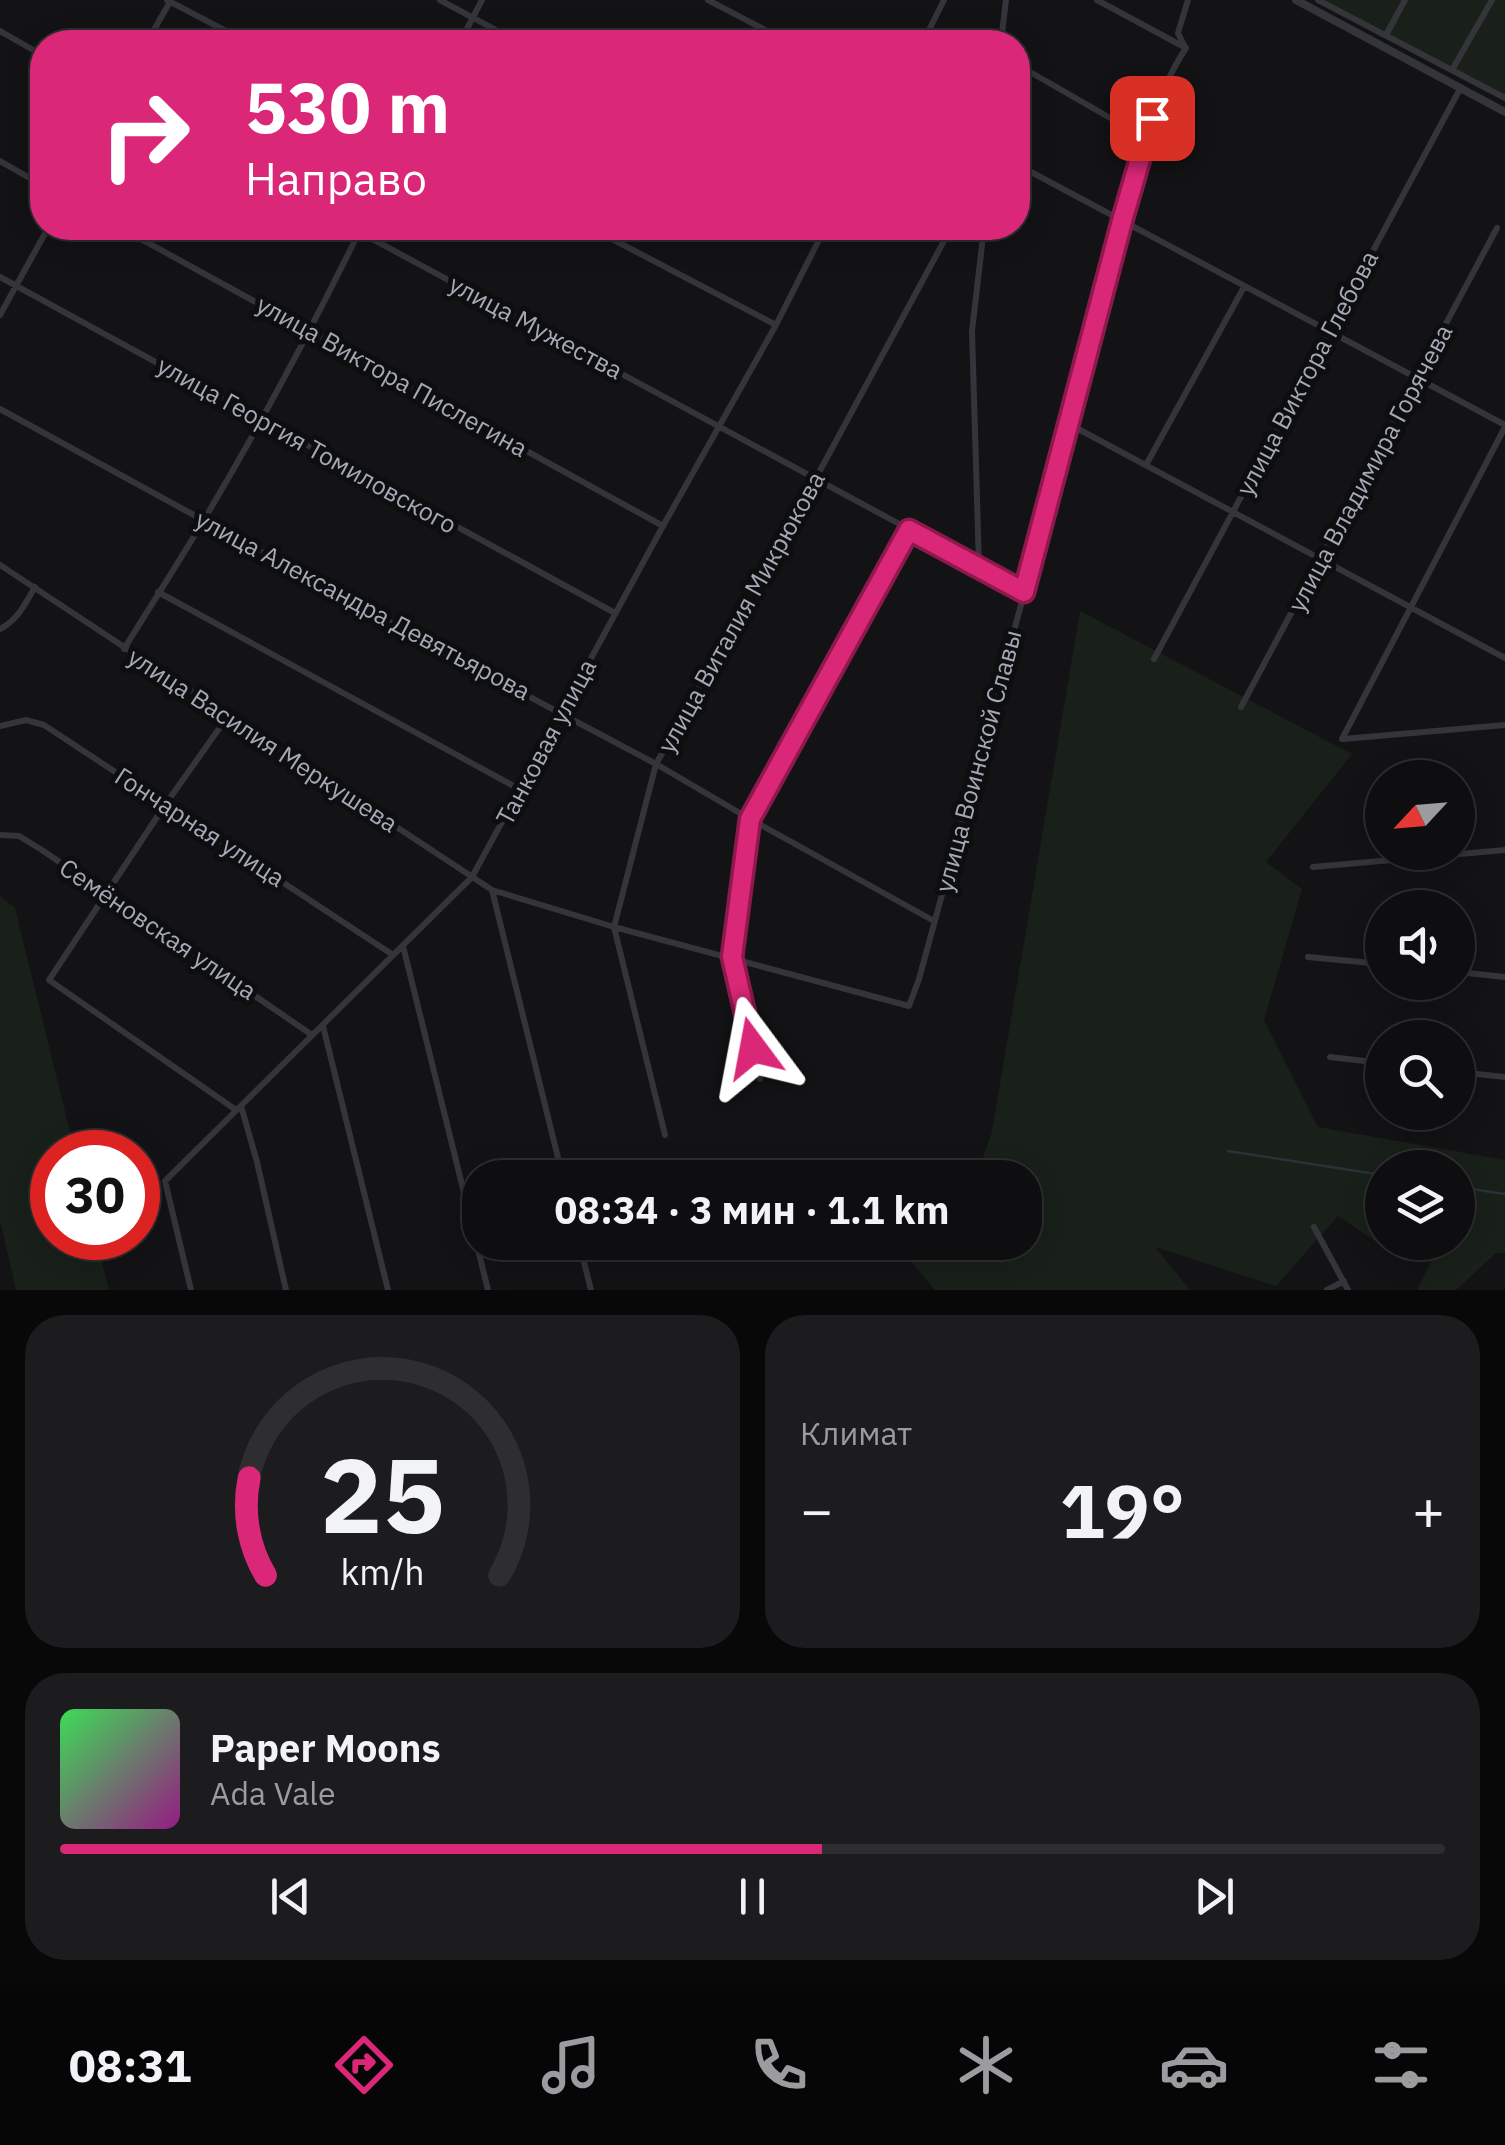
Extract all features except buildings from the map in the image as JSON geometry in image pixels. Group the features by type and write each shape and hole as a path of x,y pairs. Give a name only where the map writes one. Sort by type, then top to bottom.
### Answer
{"street":[{"path":"153,30 169,0 225,30"},
{"path":"440,0 495,30"},
{"path":"466,30 482,0"},
{"path":"708,0 765,30"},
{"path":"928,30 944,0"},
{"path":"1002,30 1006,0"},
{"path":"1097,0 1186,48"},
{"name":"улица Воинской Славы","path":"909,1006 1145,138 1158,97 1186,48 1178,33 1188,0"},
{"path":"1296,0 1505,112"},
{"path":"1318,0 1505,98"},
{"path":"1386,35 1405,0"},
{"path":"1452,70 1492,0"},
{"path":"0,31 30,48"},
{"path":"1030,72 1145,138"},
{"name":"улица Виктора Глебова","path":"1154,659 1461,87"},
{"path":"0,161 30,178"},
{"path":"1030,171 1505,426 1342,739 1505,725"},
{"name":"улица Владимира Горячева","path":"1241,708 1498,228"},
{"path":"0,315 41,240"},
{"name":"улица Виктора Пислегина","path":"143,240 663,526"},
{"path":"124,649 261,420 348,258 354,240"},
{"name":"улица Мужества","path":"377,240 1024,592"},
{"path":"614,240 776,325"},
{"name":"Танковая улица","path":"191,1290 165,1180 472,876 776,325 819,240"},
{"name":"улица Виталия Микрюкова","path":"665,1136 614,926 656,764 945,240"},
{"path":"979,568 972,332 983,240"},
{"name":"улица Георгия Томиловского","path":"0,277 615,613"},
{"path":"1146,465 1244,287"},
{"name":"улица Александра Девятьярова","path":"0,409 562,712 934,921"},
{"path":"1068,424 1505,658"},
{"path":"760,1079 732,957 750,819 909,530"},
{"name":"улица Василия Меркушева","path":"0,566 492,890 909,1006"},
{"path":"0,628 18,615 35,588"},
{"path":"158,592 521,790"},
{"path":"228,716 49,980 239,1107 257,1162 286,1290"},
{"name":"Гончарная улица","path":"0,726 26,720 44,725 393,954"},
{"name":"Семёновская улица","path":"0,834 19,836 312,1035"},
{"path":"1313,867 1505,850"},
{"path":"492,890 559,1160"},
{"path":"403,945 488,1290"},
{"path":"1308,957 1365,962"},
{"path":"1475,973 1505,976"},
{"path":"322,1025 388,1290"},
{"path":"1330,1057 1365,1061"},
{"path":"1475,1074 1505,1077"},
{"path":"1314,1227 1348,1290"},
{"path":"583,1260 590,1290"},
{"path":"1327,1290 1344,1281"}],"shaded area":[{"path":"1317,0 1505,0 1505,98"},
{"path":"1080,611 1352,754 1266,862 1302,889 1264,1020 1318,1127 1448,1150 1365,1150 1365,1234 1338,1216 1276,1286 1155,1247 1190,1290 935,1290 910,1260 1042,1260 1042,1160 982,1160 992,1132"},
{"path":"0,896 15,908 70,1130 30,1130 30,1260 102,1260 109,1290 16,1290 0,1220"},
{"path":"1475,1155 1505,1160 1505,1253 1496,1253 1456,1290 1417,1290 1432,1260 1475,1260"}],"waterway":[{"path":"1228,1151 1365,1172"},
{"path":"1475,1190 1505,1194"}],"route":[{"path":"753,1048 732,957 750,819 909,530 1024,592 1152,118"}]}
